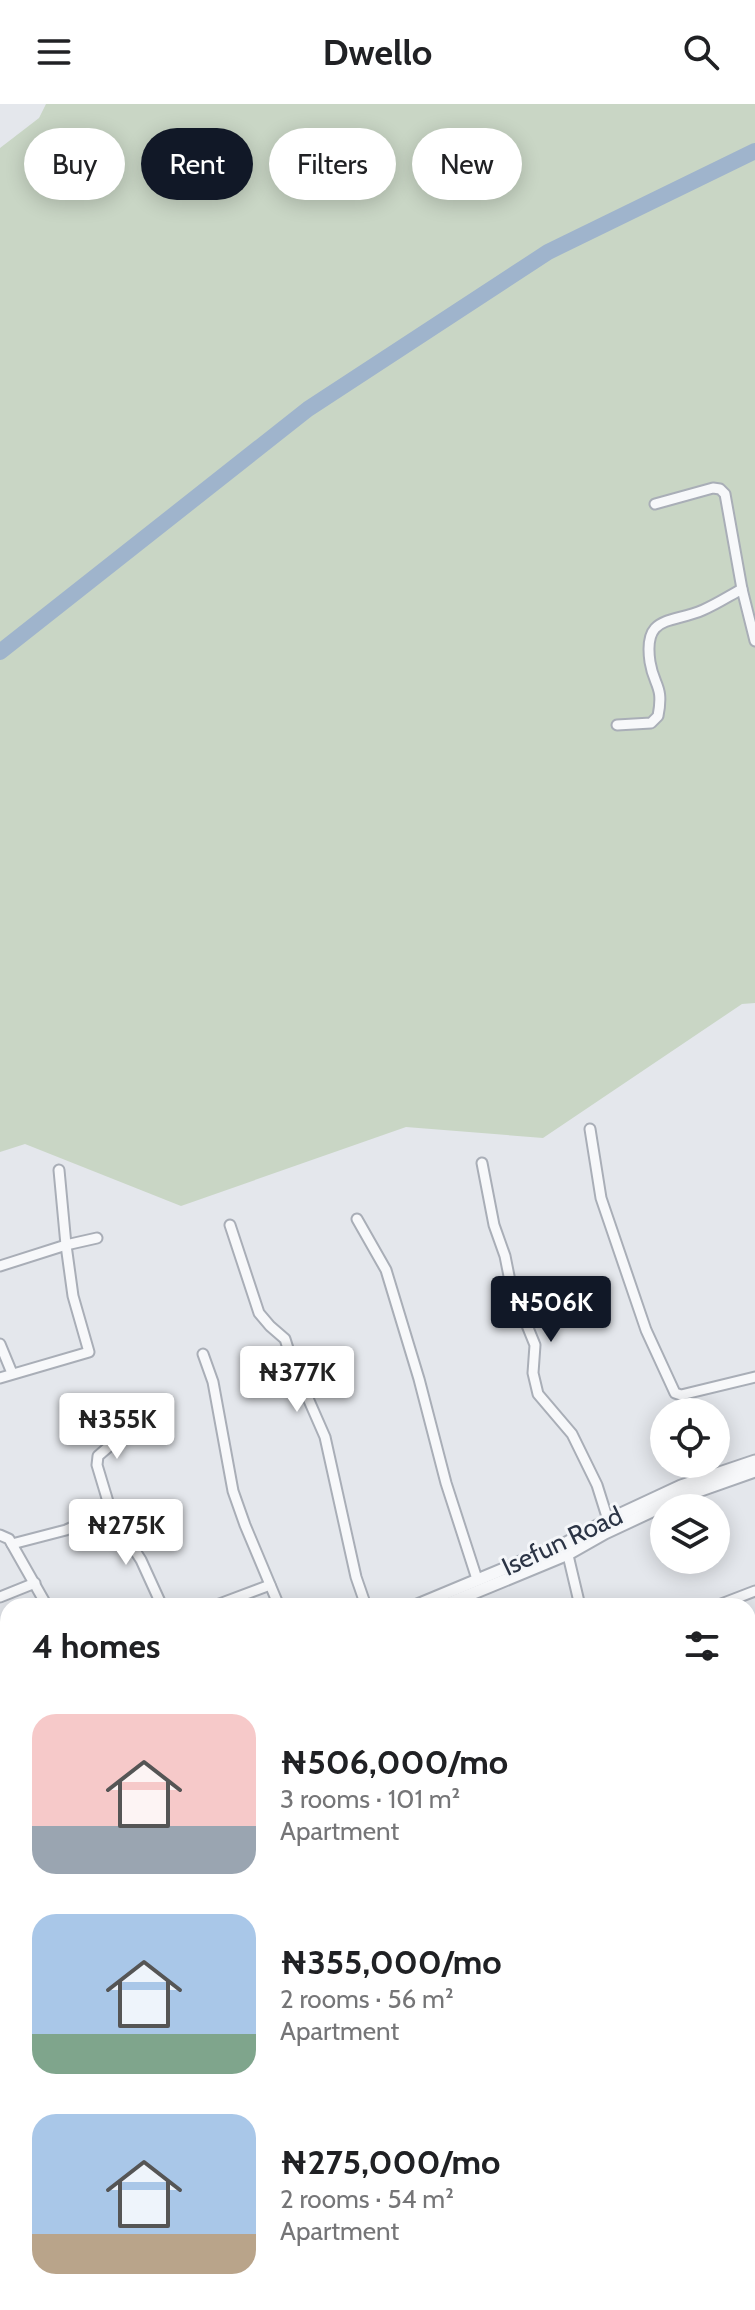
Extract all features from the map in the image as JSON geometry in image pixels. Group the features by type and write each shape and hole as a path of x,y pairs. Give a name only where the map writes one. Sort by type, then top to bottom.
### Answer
{"street":[{"path":"655,504 713,488 725,494 755,641"},
{"path":"617,725 651,723 658,716 660,690 648,648 653,628 743,592 755,593"},
{"path":"590,1129 601,1198 646,1330 675,1393 681,1395 755,1377"},
{"path":"482,1163 494,1225 511,1286 535,1345 533,1373 538,1394 572,1434 597,1485 608,1520"},
{"path":"0,1378 89,1352 73,1296 59,1170"},
{"path":"357,1219 390,1281 446,1483 477,1579"},
{"path":"230,1225 259,1313 285,1339 325,1437 363,1598"},
{"path":"0,1266 97,1238"},
{"path":"0,1344 12,1373"},
{"path":"203,1354 213,1382 233,1491 276,1598"},
{"path":"111,1413 113,1443 98,1456 97,1465 112,1515 141,1560 158,1598"},
{"name":"Isefun Road","path":"459,1598 567,1548 608,1520 681,1486 755,1461"},
{"name":"Isefun Road","path":"433,1598 605,1533 684,1496 755,1471"},
{"path":"12,1544 66,1530 97,1516 112,1515"},
{"path":"0,1535 9,1539 43,1598"},
{"path":"567,1548 578,1598"},
{"path":"0,1597 35,1583"},
{"path":"235,1598 270,1585"}],"green space":[{"path":"46,104 755,104 755,1003 742,1004 543,1138 406,1127 181,1206 25,1144 0,1152 0,148 24,130 24,200 125,200 125,128 26,128 39,118"}],"waterway":[{"path":"0,652 308,409 548,252 755,151"}]}
